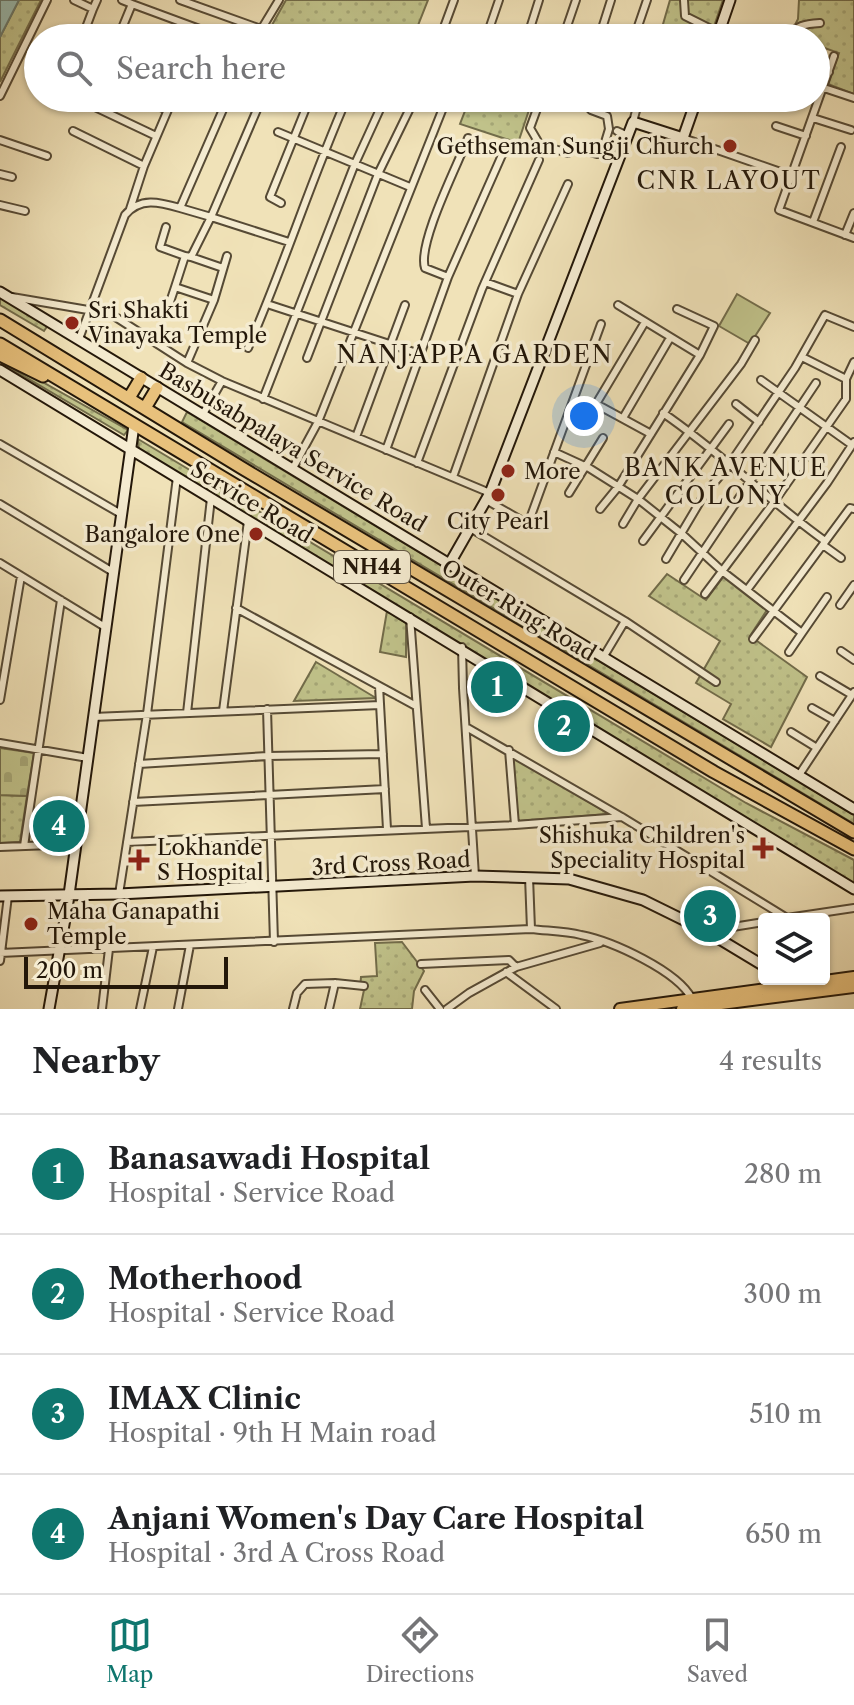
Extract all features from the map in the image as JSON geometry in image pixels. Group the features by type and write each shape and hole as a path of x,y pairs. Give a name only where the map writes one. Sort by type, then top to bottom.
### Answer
{"highway":[{"path":"0,312 32,331 85,372"},
{"name":"Outer Ring Road","path":"0,320 854,832"},
{"name":"Outer Ring Road","path":"0,344 714,772 854,849"},
{"path":"0,355 22,368 73,388"},
{"path":"129,398 141,378"},
{"path":"145,408 157,388"}],"main road":[{"path":"620,1009 854,977"},
{"path":"682,1009 711,1007 781,987 854,987"}],"street":[{"path":"35,24 47,0"},
{"path":"74,0 93,9"},
{"path":"87,24 97,0"},
{"path":"122,0 186,24"},
{"path":"180,0 246,24"},
{"path":"265,24 279,0"},
{"path":"445,24 454,0"},
{"path":"491,24 499,0"},
{"path":"531,24 539,0"},
{"path":"568,24 576,0"},
{"path":"603,24 611,0"},
{"path":"639,24 647,0"},
{"path":"684,0 685,16 698,24"},
{"path":"722,24 730,0"},
{"path":"124,24 132,4"},
{"path":"805,24 820,23"},
{"path":"0,96 24,47"},
{"path":"830,69 834,56"},
{"path":"830,90 854,98"},
{"path":"105,112 156,136"},
{"path":"79,339 120,225 130,209 166,112"},
{"path":"180,208 222,112"},
{"path":"170,302 188,256 211,217 256,112"},
{"path":"281,203 269,200 304,112"},
{"path":"248,348 341,112"},
{"path":"263,399 354,166 379,112"},
{"path":"307,358 378,174 408,112"},
{"path":"293,468 318,422 441,112"},
{"path":"536,112 530,128 540,145 568,153 575,148 597,154 602,152 619,159"},
{"path":"596,112 607,116 613,130 628,135"},
{"path":"450,563 488,496 636,112"},
{"path":"683,138 692,112"},
{"path":"815,112 779,210 854,238"},
{"path":"813,118 851,130"},
{"path":"633,122 792,176"},
{"path":"776,126 806,136"},
{"path":"602,152 613,130"},
{"path":"73,131 144,166"},
{"path":"278,132 410,187"},
{"path":"448,277 425,268 423,257 434,221 468,138"},
{"path":"0,140 47,156"},
{"path":"386,450 448,277 506,146"},
{"path":"813,222 841,147"},
{"path":"417,463 485,282 539,160"},
{"path":"0,174 12,177"},
{"path":"453,477 518,294 568,184"},
{"path":"130,209 155,202 289,242"},
{"path":"0,205 25,211"},
{"path":"845,235 854,213"},
{"path":"166,227 160,247 223,268"},
{"path":"187,363 214,300 227,256"},
{"path":"485,282 518,294"},
{"path":"175,287 214,300"},
{"path":"4,294 88,310 103,309 187,363 222,381 453,477 488,496 528,524 601,324"},
{"name":"Basbusabpalaya Service Road","path":"4,294 854,809"},
{"path":"267,304 420,354"},
{"path":"356,437 405,305"},
{"path":"618,305 700,355"},
{"path":"600,509 618,487 700,355 714,326 677,309"},
{"path":"666,559 704,495 779,393 825,315 854,327"},
{"path":"645,322 596,404 651,434"},
{"path":"623,418 670,338"},
{"path":"623,524 638,499 741,364 755,340"},
{"path":"802,357 846,379"},
{"path":"705,594 846,399 846,379 854,362"},
{"name":"Service Road","path":"0,370 462,647 854,889"},
{"path":"747,590 853,444 761,380"},
{"path":"203,414 222,381"},
{"path":"684,580 816,383"},
{"path":"736,404 759,422"},
{"path":"663,413 690,431 841,558"},
{"path":"643,541 729,424"},
{"path":"49,1009 76,844 134,425"},
{"path":"569,493 603,438"},
{"path":"0,444 121,514"},
{"path":"554,452 587,467 638,499 722,571 802,633"},
{"path":"119,894 147,714 177,477"},
{"path":"187,713 211,498"},
{"path":"0,504 113,572"},
{"path":"753,639 850,508 854,509"},
{"path":"223,711 248,521"},
{"path":"470,528 625,621 716,682"},
{"path":"0,563 105,627"},
{"path":"0,700 21,576"},
{"path":"840,605 854,585"},
{"path":"789,652 827,597"},
{"path":"24,846 61,600"},
{"path":"236,608 416,706"},
{"path":"410,617 426,828"},
{"path":"604,656 625,621"},
{"path":"462,647 475,876"},
{"path":"841,651 854,660"},
{"path":"799,775 853,694 820,676"},
{"path":"379,686 387,829"},
{"path":"93,717 380,705"},
{"path":"812,708 835,721"},
{"path":"267,709 274,942"},
{"path":"466,727 622,817 775,913"},
{"path":"791,732 817,748"},
{"path":"0,743 88,758"},
{"path":"509,750 515,825"},
{"path":"139,764 268,756 383,754"},
{"path":"133,802 385,789"},
{"path":"127,842 515,825 622,817"},
{"path":"0,847 76,844"},
{"name":"3rd Cross Road","path":"4,896 119,894 475,876 569,879 643,900 706,931 758,962"},
{"path":"529,877 531,929"},
{"path":"4,896 0,956 531,929 582,935 603,942 675,978 686,987 692,999"},
{"path":"818,913 854,908"},
{"path":"706,931 758,923"},
{"path":"447,1009 516,967 603,942"},
{"path":"178,1009 190,945"},
{"path":"140,1009 153,947"},
{"path":"102,1009 109,949"},
{"path":"421,964 509,960 516,967"},
{"path":"506,972 556,1009"},
{"path":"329,1009 335,983"},
{"path":"293,1009 297,993 305,984 364,986"},
{"path":"425,990 440,1009"}],"green space":[{"path":"19,0 41,0 29,24 24,24 24,34 0,82 0,37"},
{"path":"286,0 428,0 419,24 273,24"},
{"path":"670,0 723,0 715,24 663,24"},
{"path":"799,0 854,0 854,94 830,85 839,53 830,50 830,24 796,24"},
{"path":"465,112 528,112 518,143 460,124"},
{"path":"737,294 770,313 750,344 719,326"},
{"path":"0,296 48,325 44,331 0,305"},
{"path":"0,358 128,430 124,435 0,362"},
{"path":"187,412 854,815 854,824 182,422"},
{"path":"138,439 746,803 854,860 854,884 139,451"},
{"path":"667,574 706,600 724,576 767,610 750,636 807,677 771,747 723,719 731,704 696,683 720,641 649,596"},
{"path":"387,611 406,623 406,657 380,652"},
{"path":"316,662 376,698 294,701"},
{"path":"0,748 34,753 27,796 0,795"},
{"path":"513,757 609,814 518,821"},
{"path":"0,795 27,796 20,842 0,843"},
{"path":"402,942 424,971 414,991 412,1009 360,1009 364,990 360,989 361,977 377,976 375,943"}],"water":[{"path":"0,0 19,0 0,37"}],"place":[{"name":"Gethseman Sungji Church","path":"730,146"},
{"name":"Sri Shakti Vinayaka Temple","path":"72,323"},
{"name":"More","path":"508,471"},
{"name":"City Pearl","path":"498,495"},
{"name":"Bangalore One","path":"256,534"},
{"name":"Banasawadi Hospital","path":"497,687"},
{"name":"Motherhood","path":"564,726"},
{"name":"Anjani Women's Day Care Hospital","path":"59,826"},
{"name":"Shishuka Children's Speciality Hospital","path":"763,848"},
{"name":"Lokhande S Hospital","path":"139,860"},
{"name":"IMAX Clinic","path":"710,916"},
{"name":"Maha Ganapathi Temple","path":"31,924"}],"district":[{"name":"CNR LAYOUT","path":"729,181"},
{"name":"NANJAPPA GARDEN","path":"475,355"},
{"name":"BANK AVENUE COLONY","path":"726,482"}]}
